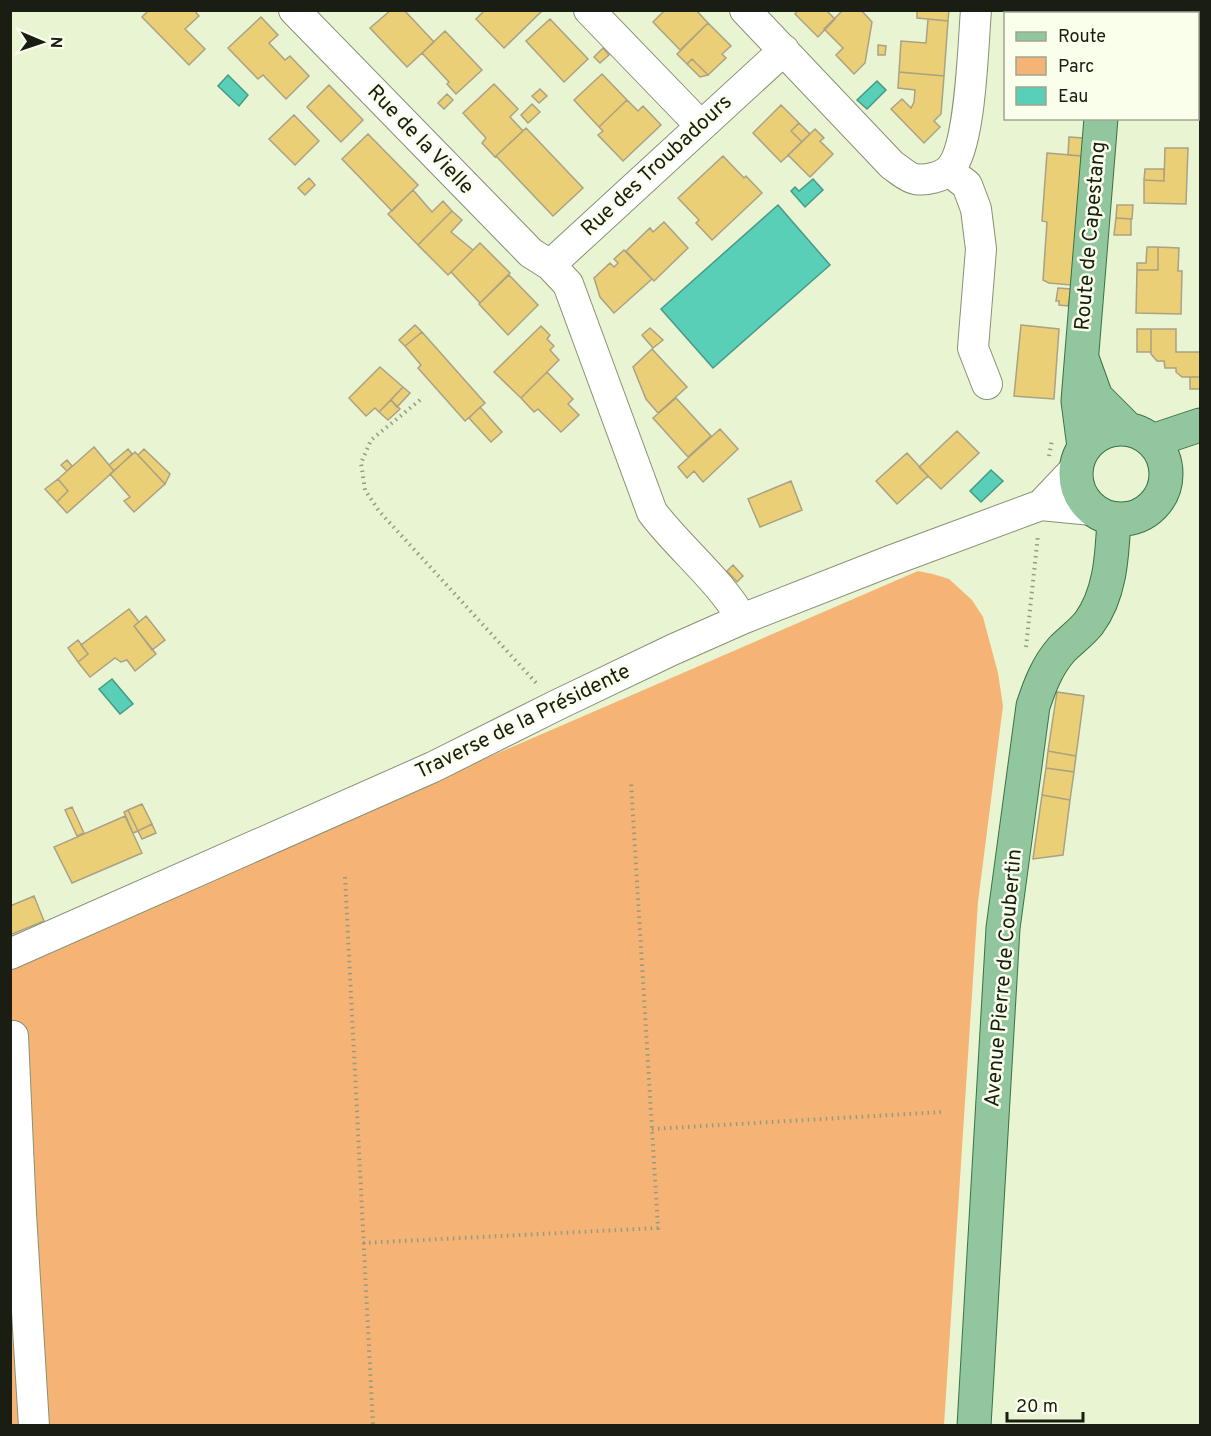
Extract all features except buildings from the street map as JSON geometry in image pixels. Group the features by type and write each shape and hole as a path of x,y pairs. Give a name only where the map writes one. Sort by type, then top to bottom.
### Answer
{"main road":[{"name":"Route de Capestang","path":"1069,459 1078,401 1101,120"},
{"name":"Route de Capestang","path":"1081,354 1096,397 1140,435"},
{"path":"1140,435 1200,425"},
{"path":"1116,429 1140,435 1158,448 1166,466 1162,494 1156,503 1142,515 1124,520 1103,514 1082,498 1069,459 1093,438 1104,432 1116,429"},
{"name":"Avenue Pierre de Coubertin","path":"974,1425 1003,928 1033,706 1042,676 1061,650 1089,623 1104,594 1112,556 1103,514"}],"street":[{"name":"Rue de la Vielle","path":"294,10 531,253 550,265"},
{"path":"589,10 700,125"},
{"path":"745,10 892,165 915,179 941,176 955,163 966,125 975,10"},
{"name":"Rue des Troubadours","path":"550,265 784,50"},
{"path":"949,171 967,185 976,209 981,249 973,348 987,384"},
{"path":"550,265 568,284 652,512 729,598 742,620"},
{"name":"Traverse de la Présidente","path":"1041,505 1069,459"},
{"name":"Traverse de la Présidente","path":"10,954 433,767 672,650 742,620 890,561 1041,505 1103,514"},
{"path":"13,1036 34,1425"}],"path":[{"path":"420,400 372,440 361,463 365,490 379,511 557,705"},
{"path":"1054,429 1069,459"},
{"path":"1025,655 1041,505"},
{"path":"363,1243 658,1228 631,783"},
{"path":"345,877 373,1425"},
{"path":"652,1129 942,1112"}],"green space":[{"path":"918,571 949,579 972,600 983,617 998,673 1003,706 978,902 944,1425 11,1426 11,964"}],"water":[{"path":"228,75 248,95 239,106 218,86"},
{"path":"877,81 886,90 867,109 857,100"},
{"path":"813,179 823,190 805,207 791,191 795,187 799,191"},
{"path":"778,205 830,265 713,368 661,309"},
{"path":"991,470 1003,481 981,502 970,491"},
{"path":"112,679 133,704 120,714 99,689"}]}
